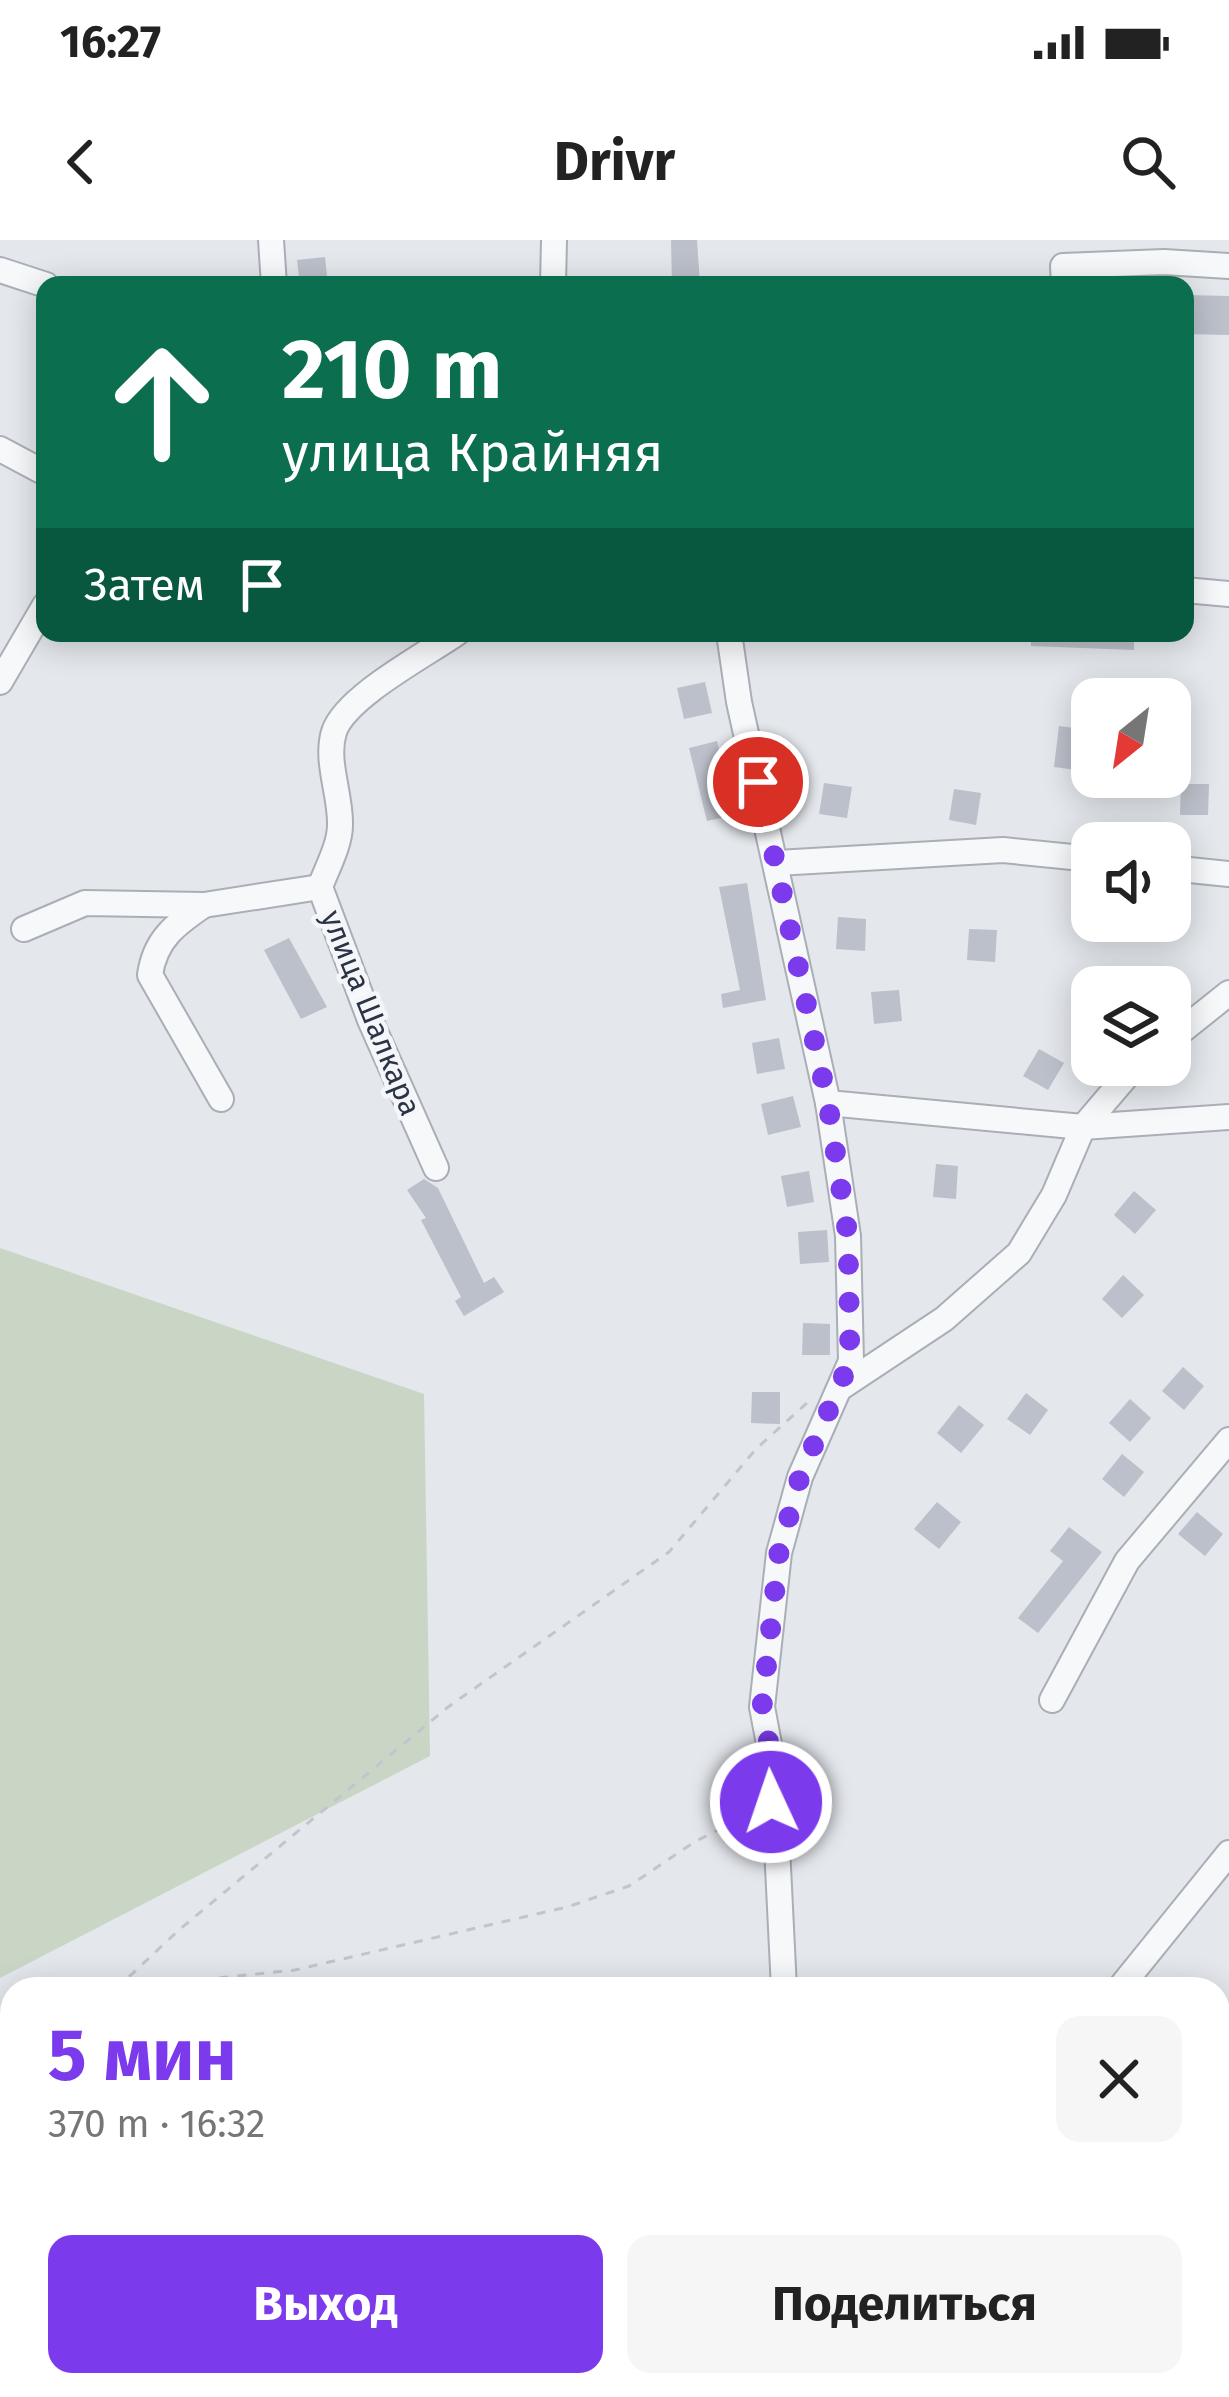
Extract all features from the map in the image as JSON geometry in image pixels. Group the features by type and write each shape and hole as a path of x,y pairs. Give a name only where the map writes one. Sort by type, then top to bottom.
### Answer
{"street":[{"path":"271,240 273,276"},
{"path":"553,276 554,240"},
{"path":"1064,276 1063,266 1164,262 1229,266"},
{"path":"0,270 36,282"},
{"path":"0,449 36,468"},
{"path":"1194,591 1229,594"},
{"path":"0,682 36,620"},
{"name":"улица Шалкара","path":"436,1168 370,1020 320,887 340,834 334,730 360,700 444,642"},
{"path":"730,642 739,703 828,1103 848,1236 850,1361 829,1390 779,1553 762,1707 773,1766 771,1802 783,1977"},
{"path":"777,862 1003,850 1071,858"},
{"path":"1191,870 1229,874"},
{"path":"24,929 85,903 204,905 320,887"},
{"path":"204,905 170,928 153,954 150,975 221,1099"},
{"path":"1191,1023 1229,992"},
{"path":"829,1390 944,1319 1019,1253 1054,1195 1083,1127 1118,1086"},
{"path":"828,1103 1083,1127 1229,1117"},
{"path":"1052,1700 1127,1561 1229,1440"},
{"path":"1129,1977 1229,1852"}],"path":[{"path":"127,1977 448,1706 669,1552 757,1449 829,1390"},
{"path":"225,1977 295,1970 568,1907 629,1886 696,1841 771,1802"}],"green space":[{"path":"0,1248 424,1394 430,1756 0,1977"}],"building":[{"path":"671,240 697,240 699,276 672,276"},
{"path":"325,257 327,276 299,276 297,260"},
{"path":"1194,295 1229,296 1229,335 1194,334"},
{"path":"1031,642 1134,642 1134,650 1031,646"},
{"path":"705,682 712,713 684,719 677,688"},
{"path":"1059,726 1071,728 1071,769 1054,767"},
{"path":"717,741 734,815 707,821 689,748"},
{"path":"824,783 852,787 847,818 819,814"},
{"path":"1191,784 1209,784 1208,815 1180,815 1181,798 1191,798"},
{"path":"954,789 981,793 976,825 949,820"},
{"path":"747,883 766,1000 723,1008 721,994 740,990 719,887"},
{"path":"838,917 866,919 865,951 836,949"},
{"path":"969,929 997,930 995,962 967,960"},
{"path":"289,938 327,1007 301,1019 264,950"},
{"path":"899,990 902,1021 874,1024 871,992"},
{"path":"779,1038 785,1069 757,1074 752,1043"},
{"path":"1039,1049 1064,1063 1048,1090 1023,1076"},
{"path":"793,1096 801,1127 768,1135 761,1104"},
{"path":"936,1164 958,1166 956,1199 933,1197"},
{"path":"809,1171 814,1202 787,1207 781,1176"},
{"path":"424,1179 438,1188 484,1283 494,1277 504,1292 464,1316 455,1301 461,1297 421,1220 426,1218 407,1190"},
{"path":"1134,1191 1156,1210 1135,1234 1114,1215"},
{"path":"827,1230 829,1262 800,1264 798,1232"},
{"path":"1123,1275 1144,1295 1122,1318 1102,1299"},
{"path":"803,1323 830,1324 830,1355 802,1355"},
{"path":"1183,1367 1204,1386 1184,1410 1162,1391"},
{"path":"752,1392 780,1392 780,1424 751,1423"},
{"path":"1026,1393 1048,1410 1030,1435 1007,1419"},
{"path":"1130,1399 1151,1418 1130,1442 1109,1423"},
{"path":"959,1405 984,1425 961,1453 937,1433"},
{"path":"1122,1454 1144,1472 1124,1497 1102,1479"},
{"path":"937,1502 961,1522 939,1549 914,1529"},
{"path":"1197,1512 1223,1534 1205,1556 1178,1534"},
{"path":"1069,1527 1102,1552 1038,1633 1018,1618 1063,1561 1050,1551"}],"route":[{"path":"758,782 828,1103 848,1236 850,1361 820,1422 779,1553 762,1707 773,1766 771,1802"}]}
